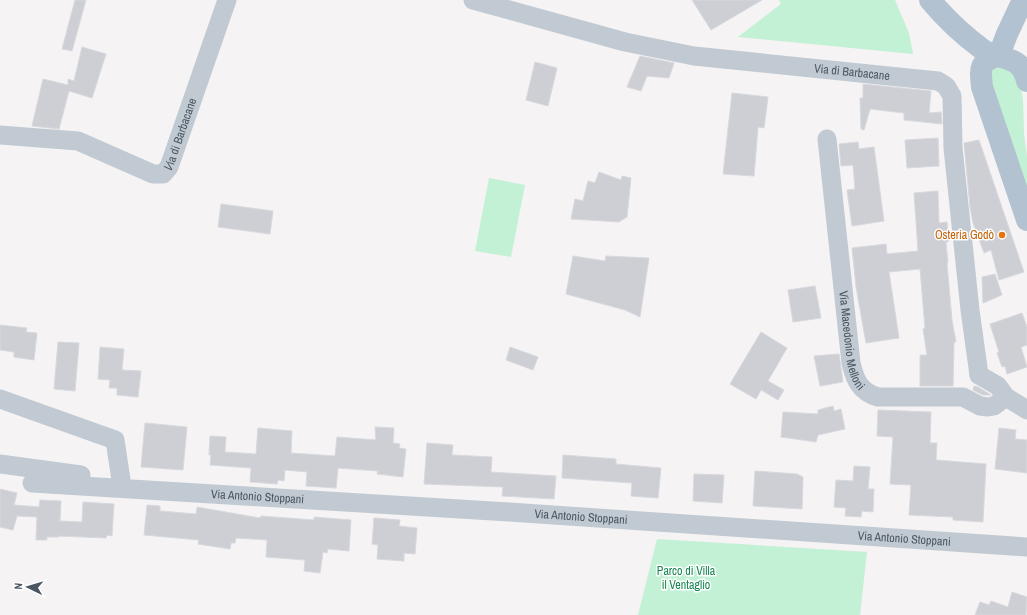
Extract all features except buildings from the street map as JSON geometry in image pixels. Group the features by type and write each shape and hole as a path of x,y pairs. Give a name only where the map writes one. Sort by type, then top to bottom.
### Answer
{"main road":[{"path":"982,87 981,67 986,60 999,55 1009,29 1023,0"},
{"path":"935,7 981,48 1013,60 1027,75"},
{"path":"935,7 972,61 1027,220"}],"street":[{"name":"Via di Barbacane","path":"0,134 78,141 153,174 163,174 169,167 227,0"},
{"name":"Via di Barbacane","path":"473,0 625,42 694,56 938,81 946,86 950,91 952,102 953,148 970,310 980,374"},
{"name":"Via Macedonio Melloni","path":"827,139 851,364 859,386 870,395 878,397 963,397 980,406 988,407 994,406 1006,397"},
{"path":"963,397 967,389 980,374 998,386 1006,397 1027,410"},
{"path":"0,399 115,440 128,484"},
{"name":"Via Antonio Stoppani","path":"0,464 128,484"},
{"name":"Via Antonio Stoppani","path":"32,484 128,484 509,512 1027,547"}],"green space":[{"path":"779,0 895,0 909,33 913,54 738,37 781,4"},
{"path":"992,65 1009,66 1021,88 1027,156 1027,204 987,69"},
{"path":"489,178 525,185 511,257 475,251"},
{"name":"Parco di Villa il Ventaglio","path":"657,539 867,552 860,615 638,615"}],"place":[{"name":"Osteria Godò","path":"1002,235"}]}
